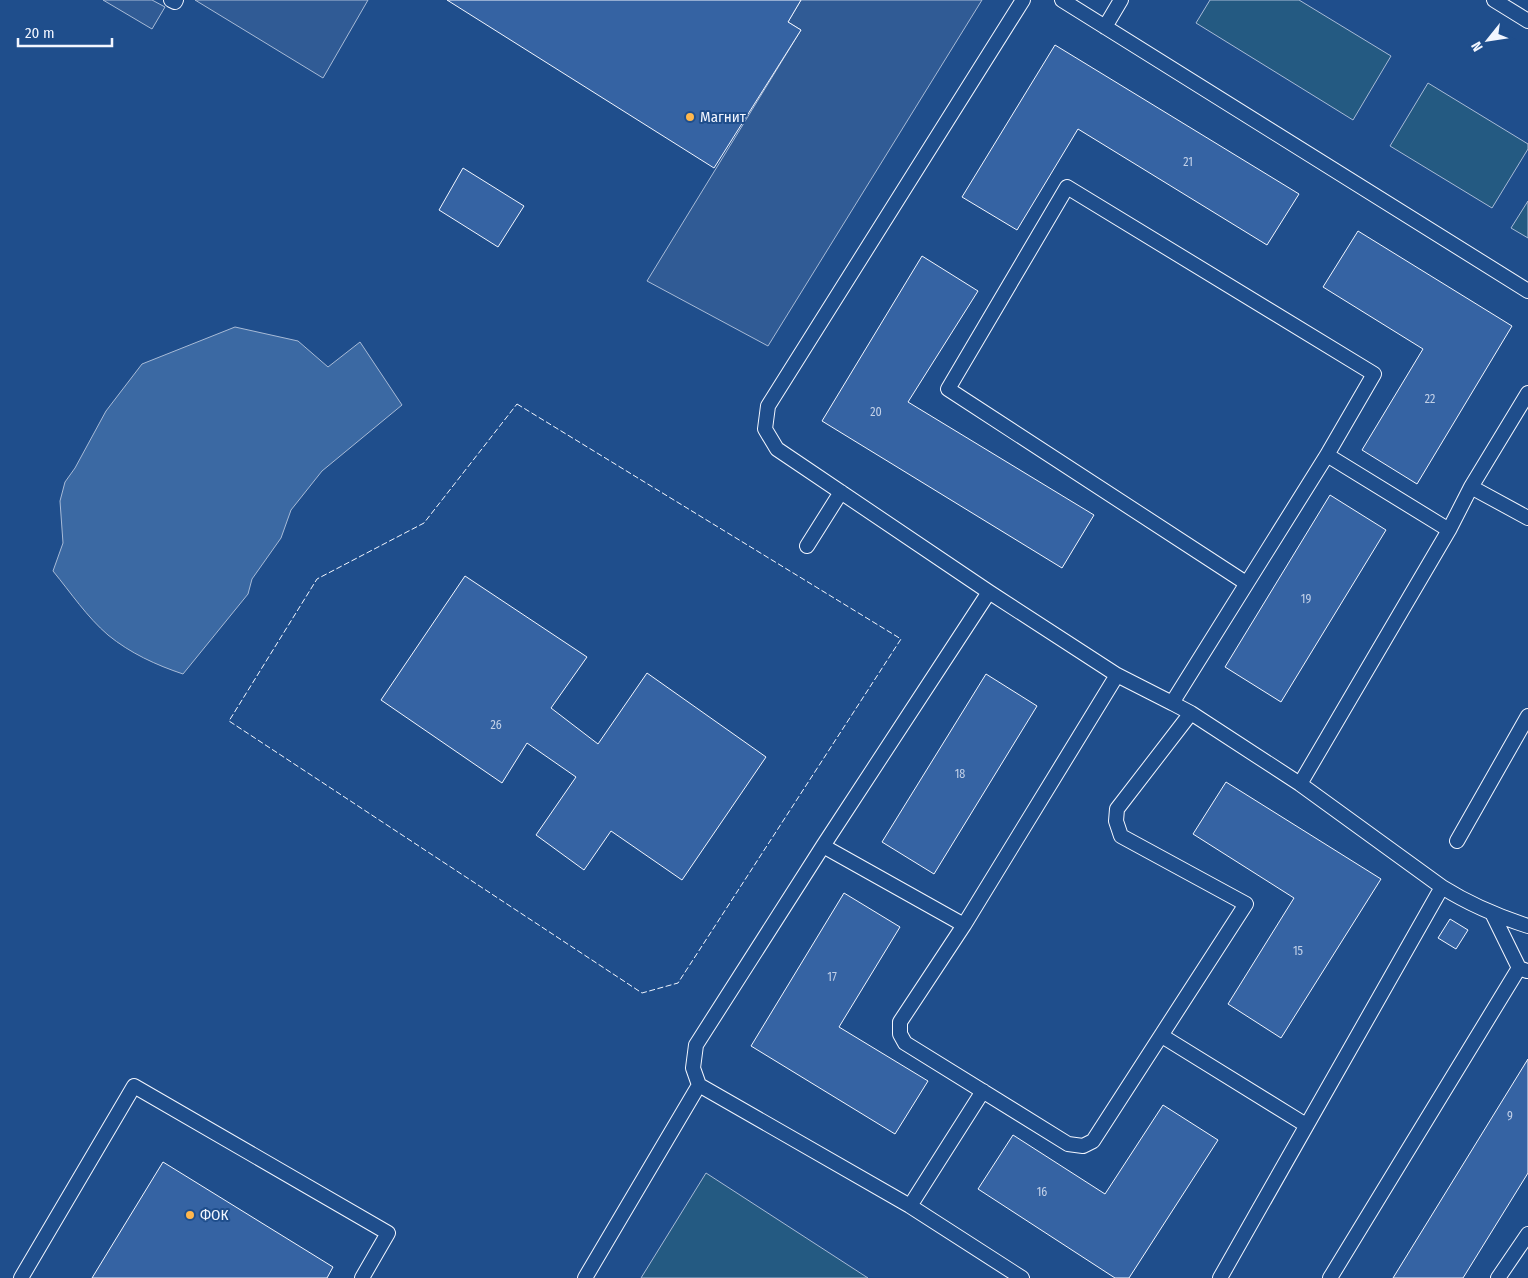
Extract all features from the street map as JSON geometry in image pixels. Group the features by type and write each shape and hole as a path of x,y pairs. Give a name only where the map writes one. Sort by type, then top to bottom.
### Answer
{"lane":[{"path":"171,0 175,2 176,0"},
{"path":"1023,0 768,406 765,429 777,449 989,592 1117,675 1191,713 1300,784 1467,903 1528,926"},
{"path":"1062,0 1528,291"},
{"path":"1105,27 1121,0"},
{"path":"1494,0 1528,21"},
{"path":"1172,703 1327,455 1374,374 1067,187 948,389 1246,583"},
{"path":"1300,784 1449,530 1471,487 1528,393"},
{"path":"1327,455 1449,530"},
{"path":"1471,487 1528,518"},
{"path":"807,546 841,492"},
{"path":"989,592 696,1045 693,1068 699,1085 910,1206 1022,1278"},
{"path":"1117,675 964,926 900,1022 900,1034 905,1043 1068,1144 1083,1146 1094,1141 1246,904 1121,836 1116,821 1117,809 1191,713"},
{"path":"1457,841 1528,716"},
{"path":"823,846 964,926"},
{"path":"1220,1278 1442,887"},
{"path":"1330,1278 1524,970 1492,913"},
{"path":"1162,1036 1306,1125"},
{"path":"585,1278 699,1085"},
{"path":"21,1278 134,1086 388,1233 362,1278"},
{"path":"910,1206 983,1091"},
{"path":"1498,1278 1528,1234"}],"shaded area":[{"path":"103,0 152,0 165,7 152,29"},
{"path":"195,0 368,0 323,78"},
{"path":"801,0 982,0 768,346 647,281 801,30 788,22"},
{"path":"1210,0 1299,0 1391,56 1353,120 1196,23"},
{"path":"1428,83 1528,144 1528,149 1492,208 1390,146"},
{"path":"1528,201 1528,238 1511,228"},
{"path":"235,327 298,341 328,367 360,342 402,405 322,471 291,510 281,538 252,579 248,594 183,674 144,658 108,635 86,613 53,571 63,543 60,501 65,482 75,468 106,411 142,364"},
{"path":"706,1173 868,1278 641,1278"}],"building":[{"name":"Магнит","path":"447,0 801,0 788,22 801,30 714,168"},
{"path":"1055,45 1299,194 1267,245 1078,129 1017,230 962,197"},
{"path":"463,168 524,206 498,247 439,210"},
{"path":"1358,231 1512,326 1417,484 1362,450 1423,349 1323,287"},
{"path":"922,256 978,291 908,402 1094,515 1062,568 822,421"},
{"path":"1330,495 1386,530 1281,702 1225,667"},
{"path":"465,576 587,657 551,708 598,744 647,673 766,757 682,880 611,831 584,870 536,835 576,777 527,743 502,783 381,700"},
{"path":"986,674 1037,706 934,874 882,842"},
{"path":"1226,782 1381,879 1281,1038 1228,1004 1294,898 1193,834"},
{"path":"844,893 900,927 839,1027 928,1081 895,1134 751,1046"},
{"path":"1450,919 1468,930 1456,949 1438,938"},
{"path":"1528,1059 1528,1173 1463,1278 1393,1278"},
{"path":"1163,1105 1218,1140 1129,1278 1115,1278 978,1189 1013,1135 1105,1194"},
{"name":"ФОК","path":"163,1162 333,1267 327,1278 92,1278"}],"fence":[{"path":"517,404 901,639 678,983 642,993 229,721 317,579 424,523 517,404"}],"place":[{"name":"Магнит","path":"690,117"},
{"name":"ФОК","path":"190,1215"}]}
